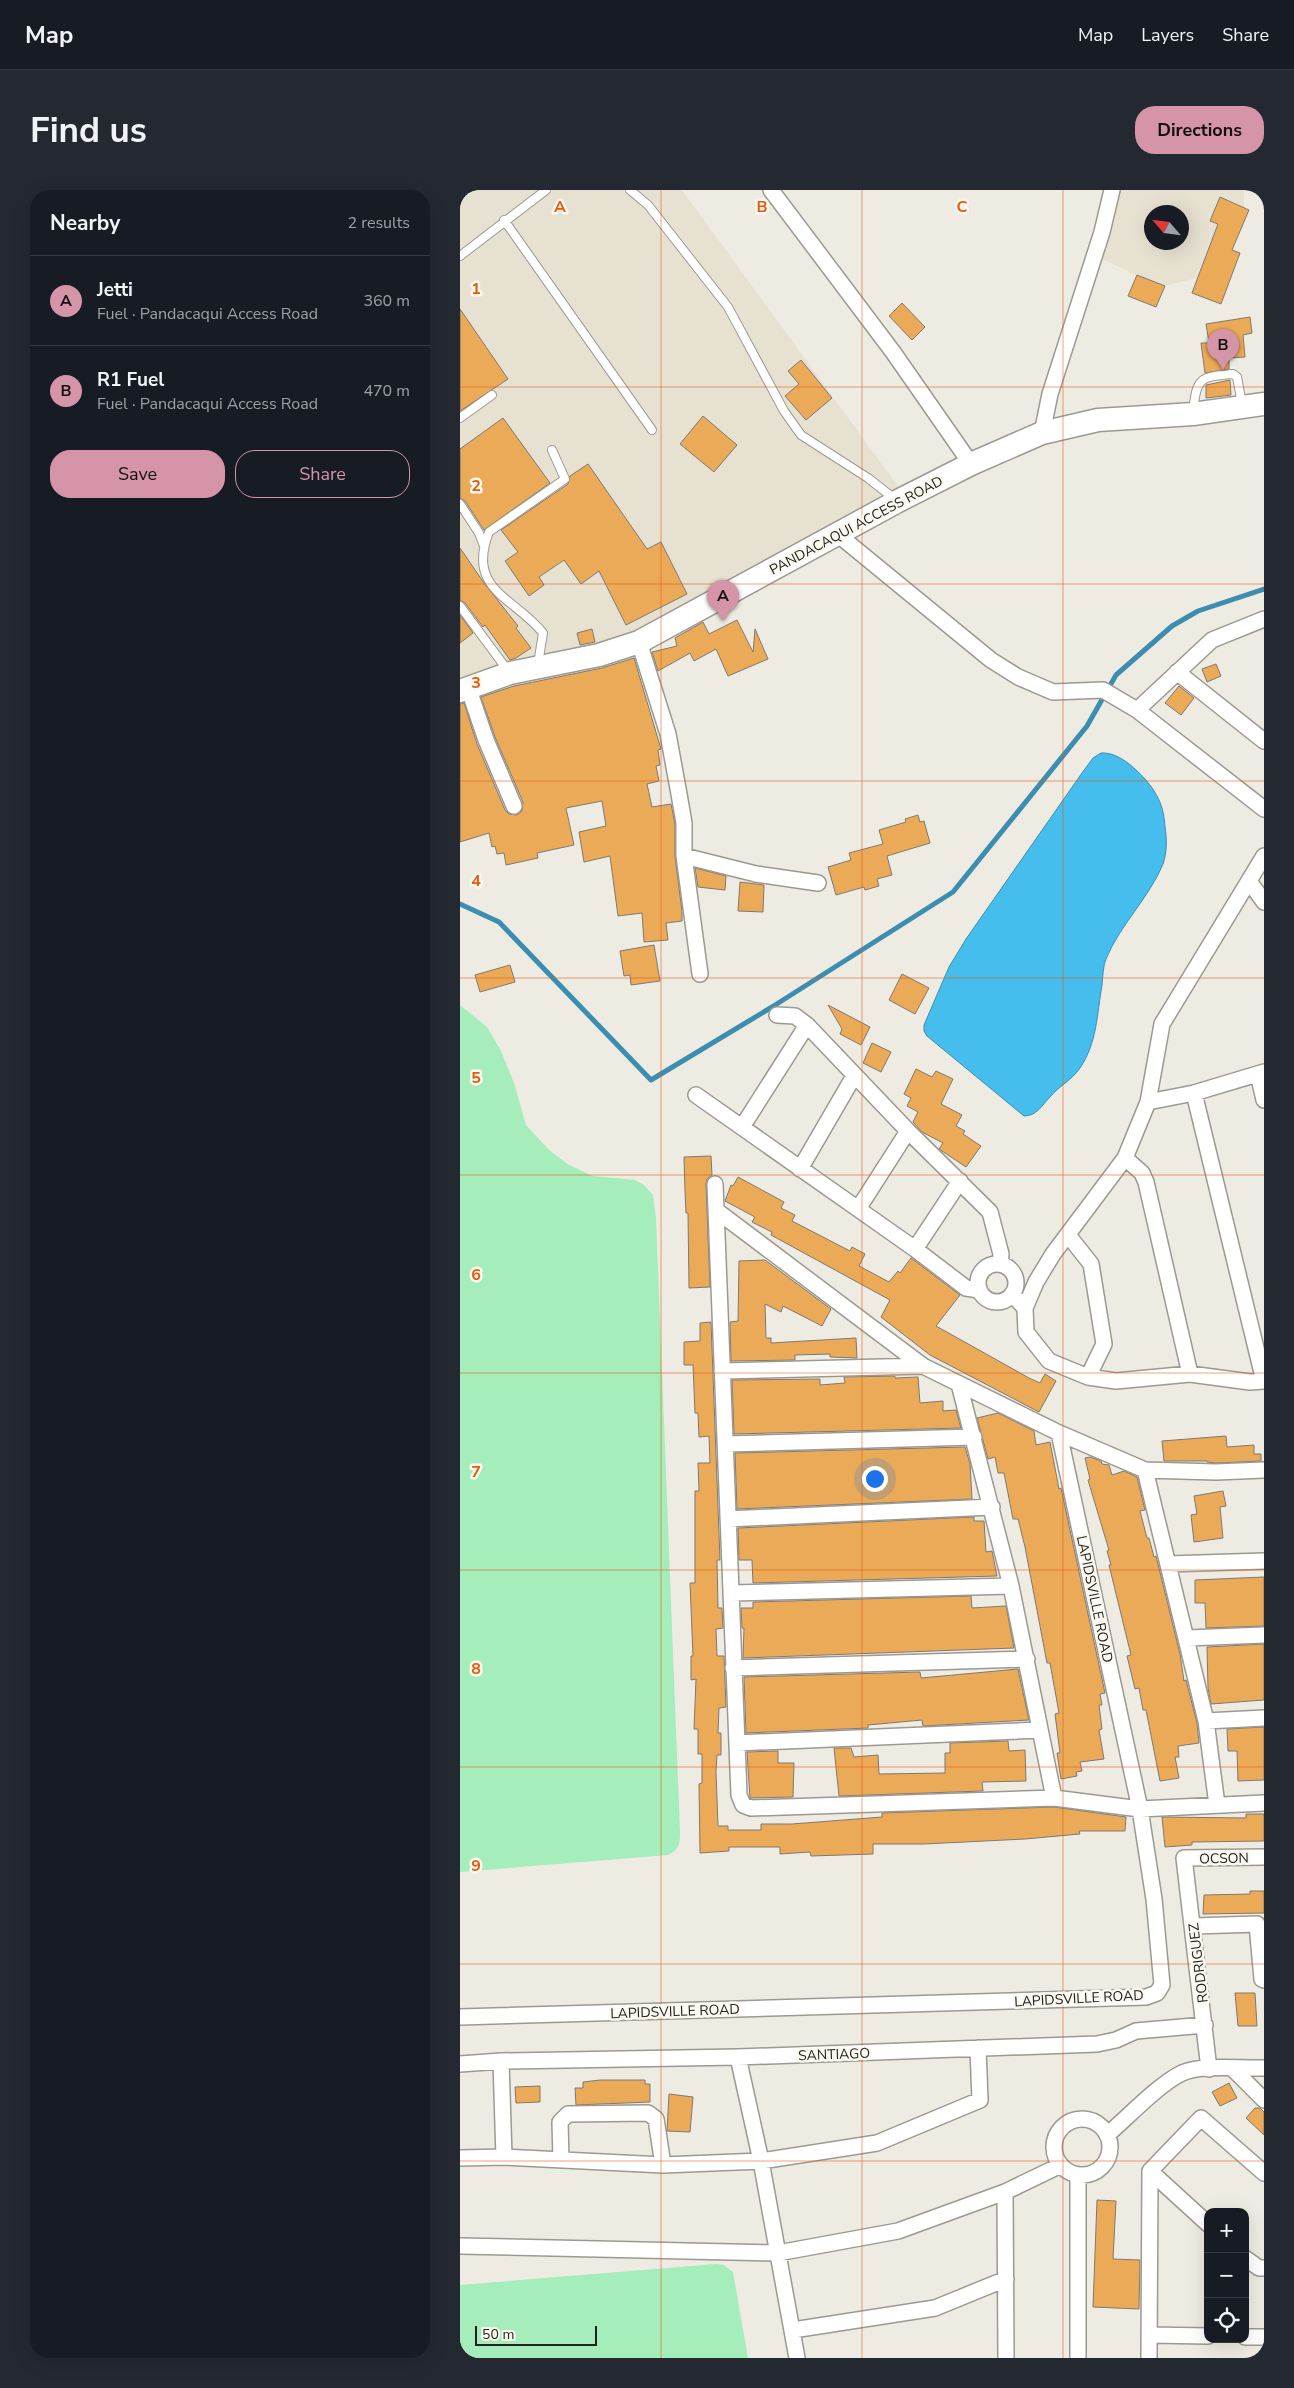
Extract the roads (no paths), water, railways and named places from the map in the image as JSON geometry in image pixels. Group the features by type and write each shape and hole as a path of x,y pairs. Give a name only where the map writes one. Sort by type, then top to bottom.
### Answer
{"street":[{"path":"771,190 893,352 971,464"},
{"path":"1042,433 1050,394 1102,232 1112,190"},
{"name":"PANDACAQUI ACCESS ROAD","path":"464,689 510,673 599,655 639,642 836,533 971,464 1042,433 1098,420 1193,414 1253,405"},
{"path":"836,533 991,660 1018,676 1053,692 1104,690 1133,708 1264,809"},
{"path":"1133,708 1212,640 1264,618"},
{"path":"639,642 668,734 684,823 684,856 700,974"},
{"path":"1177,672 1264,742"},
{"path":"464,689 514,806"},
{"path":"684,856 764,876 818,882"},
{"path":"1194,1093 1264,1381 1250,1382 1190,1374 1116,1381 1088,1377 1049,1361 1026,1332 1025,1308 1036,1282 1053,1254 1125,1158 1148,1102 1162,1024 1264,856"},
{"path":"1249,881 1264,902"},
{"path":"777,1015 795,1016 807,1026 908,1131 990,1212 1001,1254 1000,1264"},
{"path":"742,1128 807,1026"},
{"path":"1148,1102 1194,1093 1261,1073 1264,1100"},
{"path":"800,1168 854,1076"},
{"path":"696,1095 915,1249 966,1288 978,1290 988,1300 1001,1302 1012,1294 1016,1284 1012,1271 1000,1264 987,1266 979,1276 978,1290"},
{"path":"858,1209 908,1131"},
{"path":"1125,1158 1142,1173 1146,1182 1190,1374"},
{"path":"915,1249 960,1181"},
{"path":"715,1184 733,1668 739,1795 743,1805 751,1808 1054,1798 1140,1809 1264,1803"},
{"path":"717,1211 923,1366 1059,1432 1145,1470 1216,1472 1264,1470"},
{"path":"1068,1235 1091,1264 1104,1344 1088,1377"},
{"path":"1012,1294 1025,1308"},
{"path":"722,1371 923,1366"},
{"path":"960,1384 1011,1586 1054,1798"},
{"name":"LAPIDSVILLE ROAD","path":"460,2017 1146,1997 1157,1992 1162,1985 1154,1899 1140,1809 1059,1432"},
{"path":"726,1444 974,1437"},
{"path":"1145,1470 1206,1721 1217,1805"},
{"path":"728,1519 992,1508"},
{"path":"1168,1564 1264,1561"},
{"path":"731,1593 1011,1586"},
{"path":"1187,1638 1264,1636"},
{"path":"733,1668 1026,1659"},
{"path":"1206,1721 1264,1718"},
{"path":"737,1743 1040,1730"},
{"name":"OCSON","path":"1184,1858 1264,1857"},
{"name":"RODRIGUEZ","path":"1184,1858 1194,1926 1209,2069"},
{"path":"1194,1926 1261,1924 1262,1978 1264,1980"},
{"name":"SANTIAGO","path":"460,2064 501,2061 738,2057 1097,2044 1116,2040 1136,2031 1205,2025"},
{"path":"460,2158 504,2157 663,2165 761,2161 878,2143 980,2100 978,2048"},
{"path":"738,2057 761,2161 797,2358"},
{"path":"501,2061 504,2157"},
{"path":"1107,2135 1165,2084 1182,2073 1209,2069 1264,2068"},
{"path":"1233,2069 1264,2100"},
{"path":"561,2160 560,2122 568,2114 648,2113 656,2118 663,2165"},
{"path":"1149,2358 1150,2171 1201,2118 1263,2172"},
{"path":"1081,2119 1089,2120 1097,2123 1107,2135 1109,2150 1103,2165 1090,2173 1078,2175 1067,2170 1056,2159 1054,2143 1056,2136 1066,2124 1081,2119"},
{"path":"460,2246 778,2253 898,2231 1005,2192 1061,2165"},
{"path":"1150,2171 1204,2220"},
{"path":"1078,2175 1078,2358"},
{"path":"1005,2192 1006,2358"},
{"path":"1249,2261 1259,2268 1264,2268"},
{"path":"793,2330 935,2308 1006,2279"},
{"path":"1149,2335 1204,2336"},
{"path":"1249,2337 1264,2338"}],"lane":[{"path":"460,256 504,220 546,190"},
{"path":"630,190 648,205 728,307 784,411 801,435 868,478 898,501"},
{"path":"504,220 652,430"},
{"path":"1193,414 1198,385 1207,376 1233,374 1237,377 1253,405"},
{"path":"460,418 492,395"},
{"path":"484,546 489,532 565,478 552,450"},
{"path":"460,504 480,533 484,546 484,573 489,584 533,621 543,633 537,668"},
{"path":"460,606 510,673"}],"water":[{"path":"1101,753 1114,755 1131,765 1153,790 1162,807 1166,850 1163,864 1157,876 1106,959 1096,1028 1086,1058 1077,1072 1039,1110 1029,1116 1024,1116 927,1036 924,1031 924,1025 949,967 966,939 1082,773 1093,758"}],"waterway":[{"path":"460,904 499,922 651,1080 772,1007 953,892 1087,726 1116,675 1172,626 1198,611 1264,589"}],"place":[{"name":"R1 Fuel","path":"1223,370"},
{"name":"Jetti","path":"723,621"}]}
